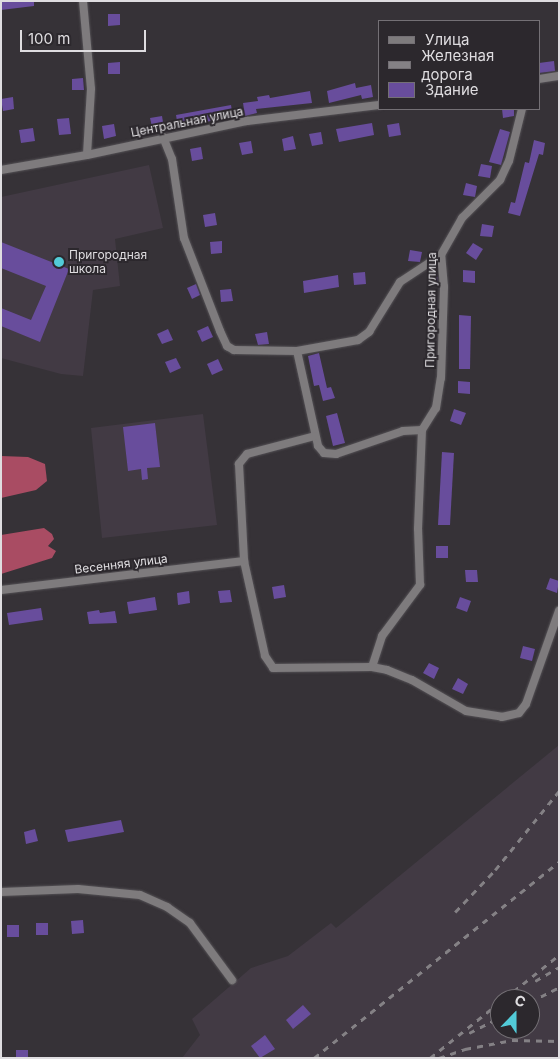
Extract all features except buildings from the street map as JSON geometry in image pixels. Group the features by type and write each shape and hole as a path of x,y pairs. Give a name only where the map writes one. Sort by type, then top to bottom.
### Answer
{"street":[{"path":"83,1 91,89 88,155"},
{"path":"540,79 559,76"},
{"name":"Центральная улица","path":"1,170 88,155 163,137 247,121 378,105"},
{"name":"Пригородная улица","path":"422,430 436,408 439,392 444,325 441,254 462,218 502,175 522,110"},
{"path":"163,137 172,159 184,238 227,346 242,352 296,351 358,340 369,332 400,282 441,254"},
{"path":"296,351 320,450 329,455 403,431 422,430 418,529 420,585 382,636 372,667"},
{"path":"316,436 247,454 242,459 238,472 244,561 269,665 291,670 372,667 412,680 466,711 502,717 519,713 528,698 559,611"},
{"name":"Весенняя улица","path":"1,590 244,561"},
{"path":"1,892 78,889 140,894 167,907 190,922 232,980"}],"shaded area":[{"name":"Пригородная школа","path":"149,165 163,228 115,239 120,286 93,290 83,376 61,374 1,358 1,197"},
{"path":"203,414 217,525 102,538 91,428"},
{"path":"1,456 28,457 45,464 47,481 36,490 1,498"},
{"path":"44,528 52,534 54,539 48,546 56,551 52,558 1,574 1,535"},
{"path":"559,745 559,1058 182,1058 200,1035 192,1019 251,968 288,956 331,923 336,928"}],"railway":[{"path":"455,912 495,870 559,791"},
{"path":"314,1058 559,862"},
{"path":"516,989 559,955"},
{"path":"535,981 559,967"},
{"path":"540,997 559,987"},
{"path":"430,1058 490,1010"},
{"path":"469,1033 490,1022"},
{"path":"439,1058 465,1049 512,1040 559,1041"}],"place":[{"name":"Пригородная школа","path":"59,262"}]}
